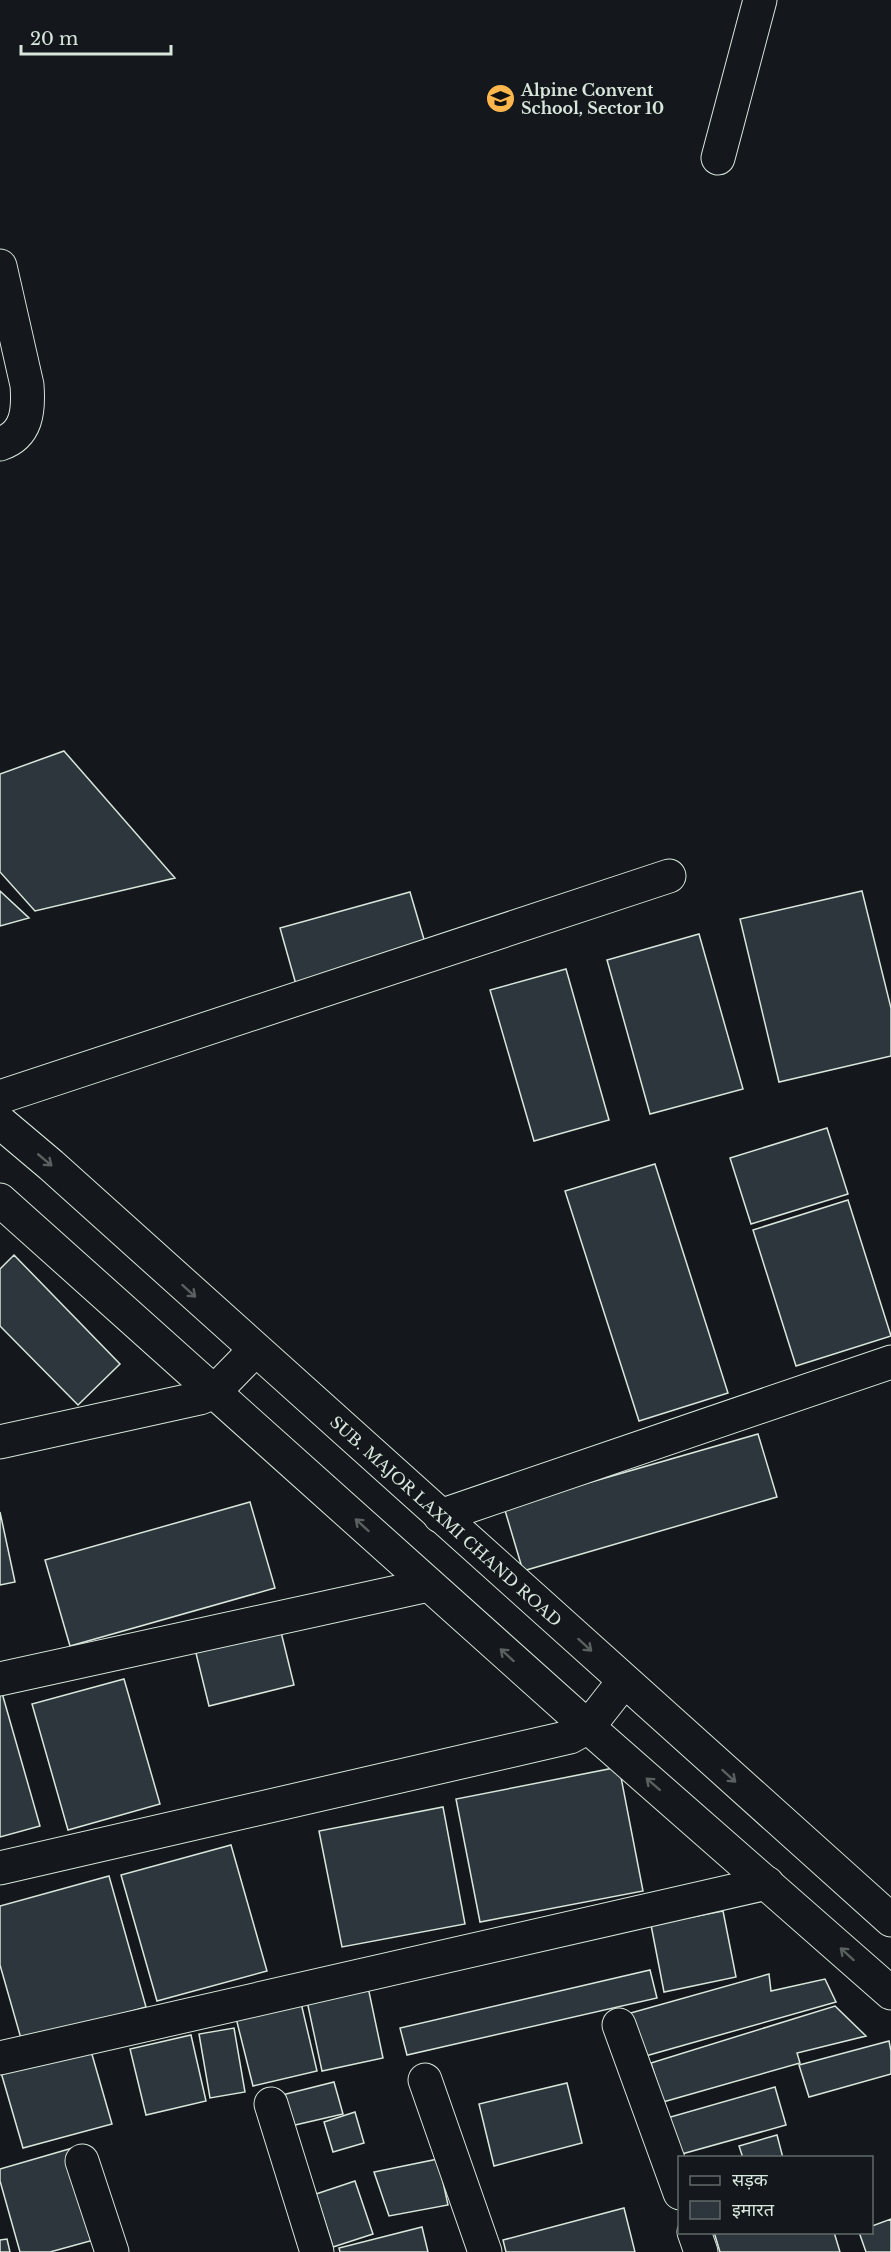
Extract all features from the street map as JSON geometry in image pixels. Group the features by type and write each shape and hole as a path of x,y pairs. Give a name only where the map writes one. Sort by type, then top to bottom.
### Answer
{"street":[{"path":"718,158 760,0"},
{"path":"0,266 27,386 29,405 25,424 11,440 0,444"},
{"path":"0,1097 669,876"},
{"name":"SUB. MAJOR LAXMI CHAND ROAD","path":"0,1122 51,1164 891,1920"},
{"path":"0,1200 588,1727 891,1993"},
{"path":"0,1442 186,1401 214,1392 255,1350"},
{"path":"440,1516 891,1362"},
{"path":"0,1679 429,1585"},
{"path":"0,1868 570,1737 588,1727 624,1681"},
{"path":"0,2058 767,1882"},
{"path":"619,2025 678,2187"},
{"path":"425,2080 485,2252"},
{"path":"271,2104 317,2252"},
{"path":"82,2161 112,2252"},
{"path":"695,2234 701,2252"}],"building":[{"path":"64,751 175,878 35,911 0,872 0,774"},
{"path":"0,891 29,918 0,926"},
{"path":"862,891 891,1008 891,1056 779,1082 740,919"},
{"path":"410,892 428,953 297,988 280,928"},
{"path":"699,934 743,1089 650,1114 607,960"},
{"path":"566,969 609,1120 534,1141 490,990"},
{"path":"827,1128 848,1194 751,1224 730,1158"},
{"path":"655,1164 728,1393 639,1421 565,1191"},
{"path":"848,1200 891,1336 796,1366 753,1230"},
{"path":"14,1255 120,1364 78,1405 0,1326 0,1269"},
{"path":"758,1434 777,1497 523,1571 504,1507"},
{"path":"250,1502 275,1588 70,1646 45,1560"},
{"path":"0,1512 15,1582 0,1585"},
{"path":"280,1628 294,1685 209,1706 195,1649"},
{"path":"124,1679 160,1804 68,1830 32,1704"},
{"path":"0,1686 40,1826 0,1837"},
{"path":"619,1767 643,1891 480,1922 456,1799"},
{"path":"443,1807 465,1924 342,1947 319,1831"},
{"path":"231,1845 267,1971 157,2001 121,1875"},
{"path":"109,1876 146,2007 22,2042 0,1965 0,1906"},
{"path":"723,1911 736,1977 664,1992 651,1925"},
{"path":"650,1970 657,1998 407,2055 400,2028"},
{"path":"769,1974 771,1991 825,1979 836,2002 635,2059 620,2016"},
{"path":"368,1987 383,2058 322,2071 307,2001"},
{"path":"301,2003 317,2071 253,2086 236,2018"},
{"path":"835,2006 866,2036 797,2053 800,2063 663,2102 651,2063"},
{"path":"234,2028 245,2092 210,2098 199,2034"},
{"path":"191,2035 206,2101 146,2115 130,2049"},
{"path":"889,2041 891,2074 809,2097 799,2065"},
{"path":"89,2044 112,2124 23,2148 0,2069"},
{"path":"334,2082 343,2114 282,2128 274,2097"},
{"path":"567,2083 582,2143 494,2166 479,2104"},
{"path":"775,2087 786,2125 671,2157 660,2120"},
{"path":"355,2112 364,2143 333,2152 324,2122"},
{"path":"777,2135 782,2156 742,2156 739,2146"},
{"path":"76,2147 101,2238 50,2252 20,2252 0,2181 0,2169"},
{"path":"438,2159 448,2205 389,2216 374,2172"},
{"path":"355,2181 373,2234 333,2247 316,2194"},
{"path":"624,2208 635,2252 506,2252 503,2240"},
{"path":"891,2219 891,2252 866,2252 860,2234 873,2234 873,2226"},
{"path":"422,2227 428,2252 340,2252 339,2248"},
{"path":"715,2234 835,2234 840,2252 720,2252"},
{"path":"7,2239 10,2252 0,2252 0,2240"}],"place":[{"name":"Alpine Convent School, Sector 10","path":"500,99"}]}
